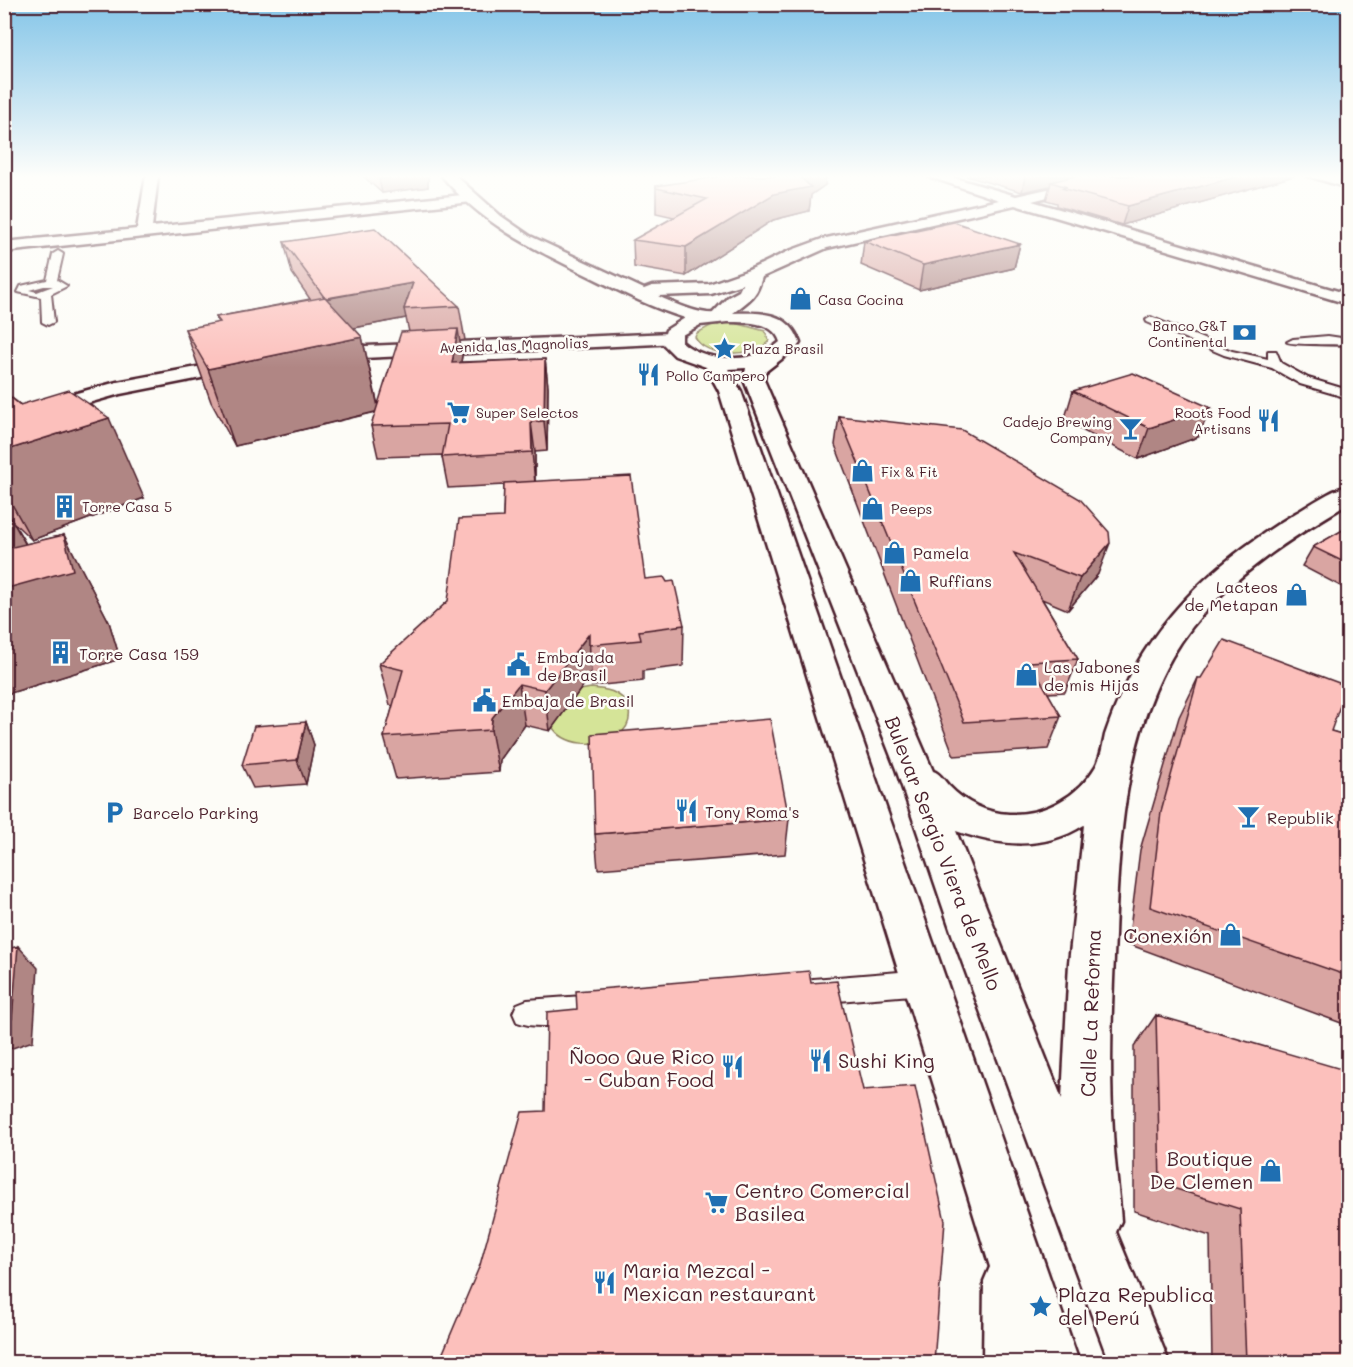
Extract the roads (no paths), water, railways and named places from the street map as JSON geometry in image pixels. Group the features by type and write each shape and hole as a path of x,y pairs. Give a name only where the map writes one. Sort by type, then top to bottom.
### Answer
{"street":[{"path":"4,248 76,240"},
{"path":"529,240 665,306 712,318 761,320 781,327 790,336 790,343 786,350 776,356 747,362 714,362 684,353 675,347 665,306"},
{"path":"626,288 692,291 728,285 795,254 838,240"},
{"path":"1149,240 1348,299"},
{"path":"712,318 746,294 755,274"},
{"path":"746,294 761,320"},
{"name":"Avenida las Magnolias","path":"297,356 673,334 686,324 712,318"},
{"name":"Bulevar Sergio Viera de Mello","path":"776,356 755,370 754,380 914,769 975,937 1139,1362"},
{"path":"4,420 117,388 265,360"},
{"path":"714,362 730,391 1049,1362"},
{"name":"Calle La Reforma","path":"1097,1256 1087,1118 1089,992 1097,875 1112,772 1142,685 1179,623 1230,569 1306,518 1348,494"},
{"name":"Calle La Reforma","path":"914,769 935,799 957,815 984,826 1015,830 1042,827 1068,816 1084,804 1112,772"},
{"path":"1012,1249 1013,1362"}],"lane":[{"path":"52,282 58,254"},
{"path":"52,282 62,286 46,293 20,292 52,282"},
{"path":"46,293 48,322"},
{"path":"1151,320 1228,353 1276,364 1304,381 1348,393"},
{"path":"1293,342 1328,339 1348,342"},
{"path":"1271,351 1276,364"},
{"path":"784,993 924,982"},
{"path":"527,1013 609,1007"}],"place":[{"name":"Casa Cocina","path":"800,299"},
{"name":"Banco G&T Continental","path":"1245,333"},
{"name":"Plaza Brasil","path":"725,348"},
{"name":"Pollo Campero","path":"648,375"},
{"name":"Super Selectos","path":"458,412"},
{"name":"Roots Food Artisans","path":"1269,420"},
{"name":"Cadejo Brewing Company","path":"1130,429"},
{"name":"Fix & Fit","path":"863,471"},
{"name":"Torre Casa 5","path":"64,506"},
{"name":"Peeps","path":"873,508"},
{"name":"Pamela","path":"895,552"},
{"name":"Ruffians","path":"911,580"},
{"name":"Lacteos de Metapan","path":"1296,595"},
{"name":"Torre Casa 159","path":"61,653"},
{"name":"Embajada de Brasil","path":"519,665"},
{"name":"Las Jabones de mis Hijas","path":"1026,675"},
{"name":"Embaja de Brasil","path":"484,700"},
{"name":"Tony Roma's","path":"687,811"},
{"name":"Barcelo Parking","path":"115,812"},
{"name":"Republik","path":"1249,817"},
{"name":"Conexión","path":"1230,935"},
{"name":"Sushi King","path":"820,1060"},
{"name":"Ñooo Que Rico - Cuban Food","path":"732,1067"},
{"name":"Boutique De Clemen","path":"1271,1170"},
{"name":"Centro Comercial Basilea","path":"717,1202"},
{"name":"Maria Mezcal - Mexican restaurant","path":"605,1282"},
{"name":"Plaza Republica del Perú","path":"1040,1306"}]}
